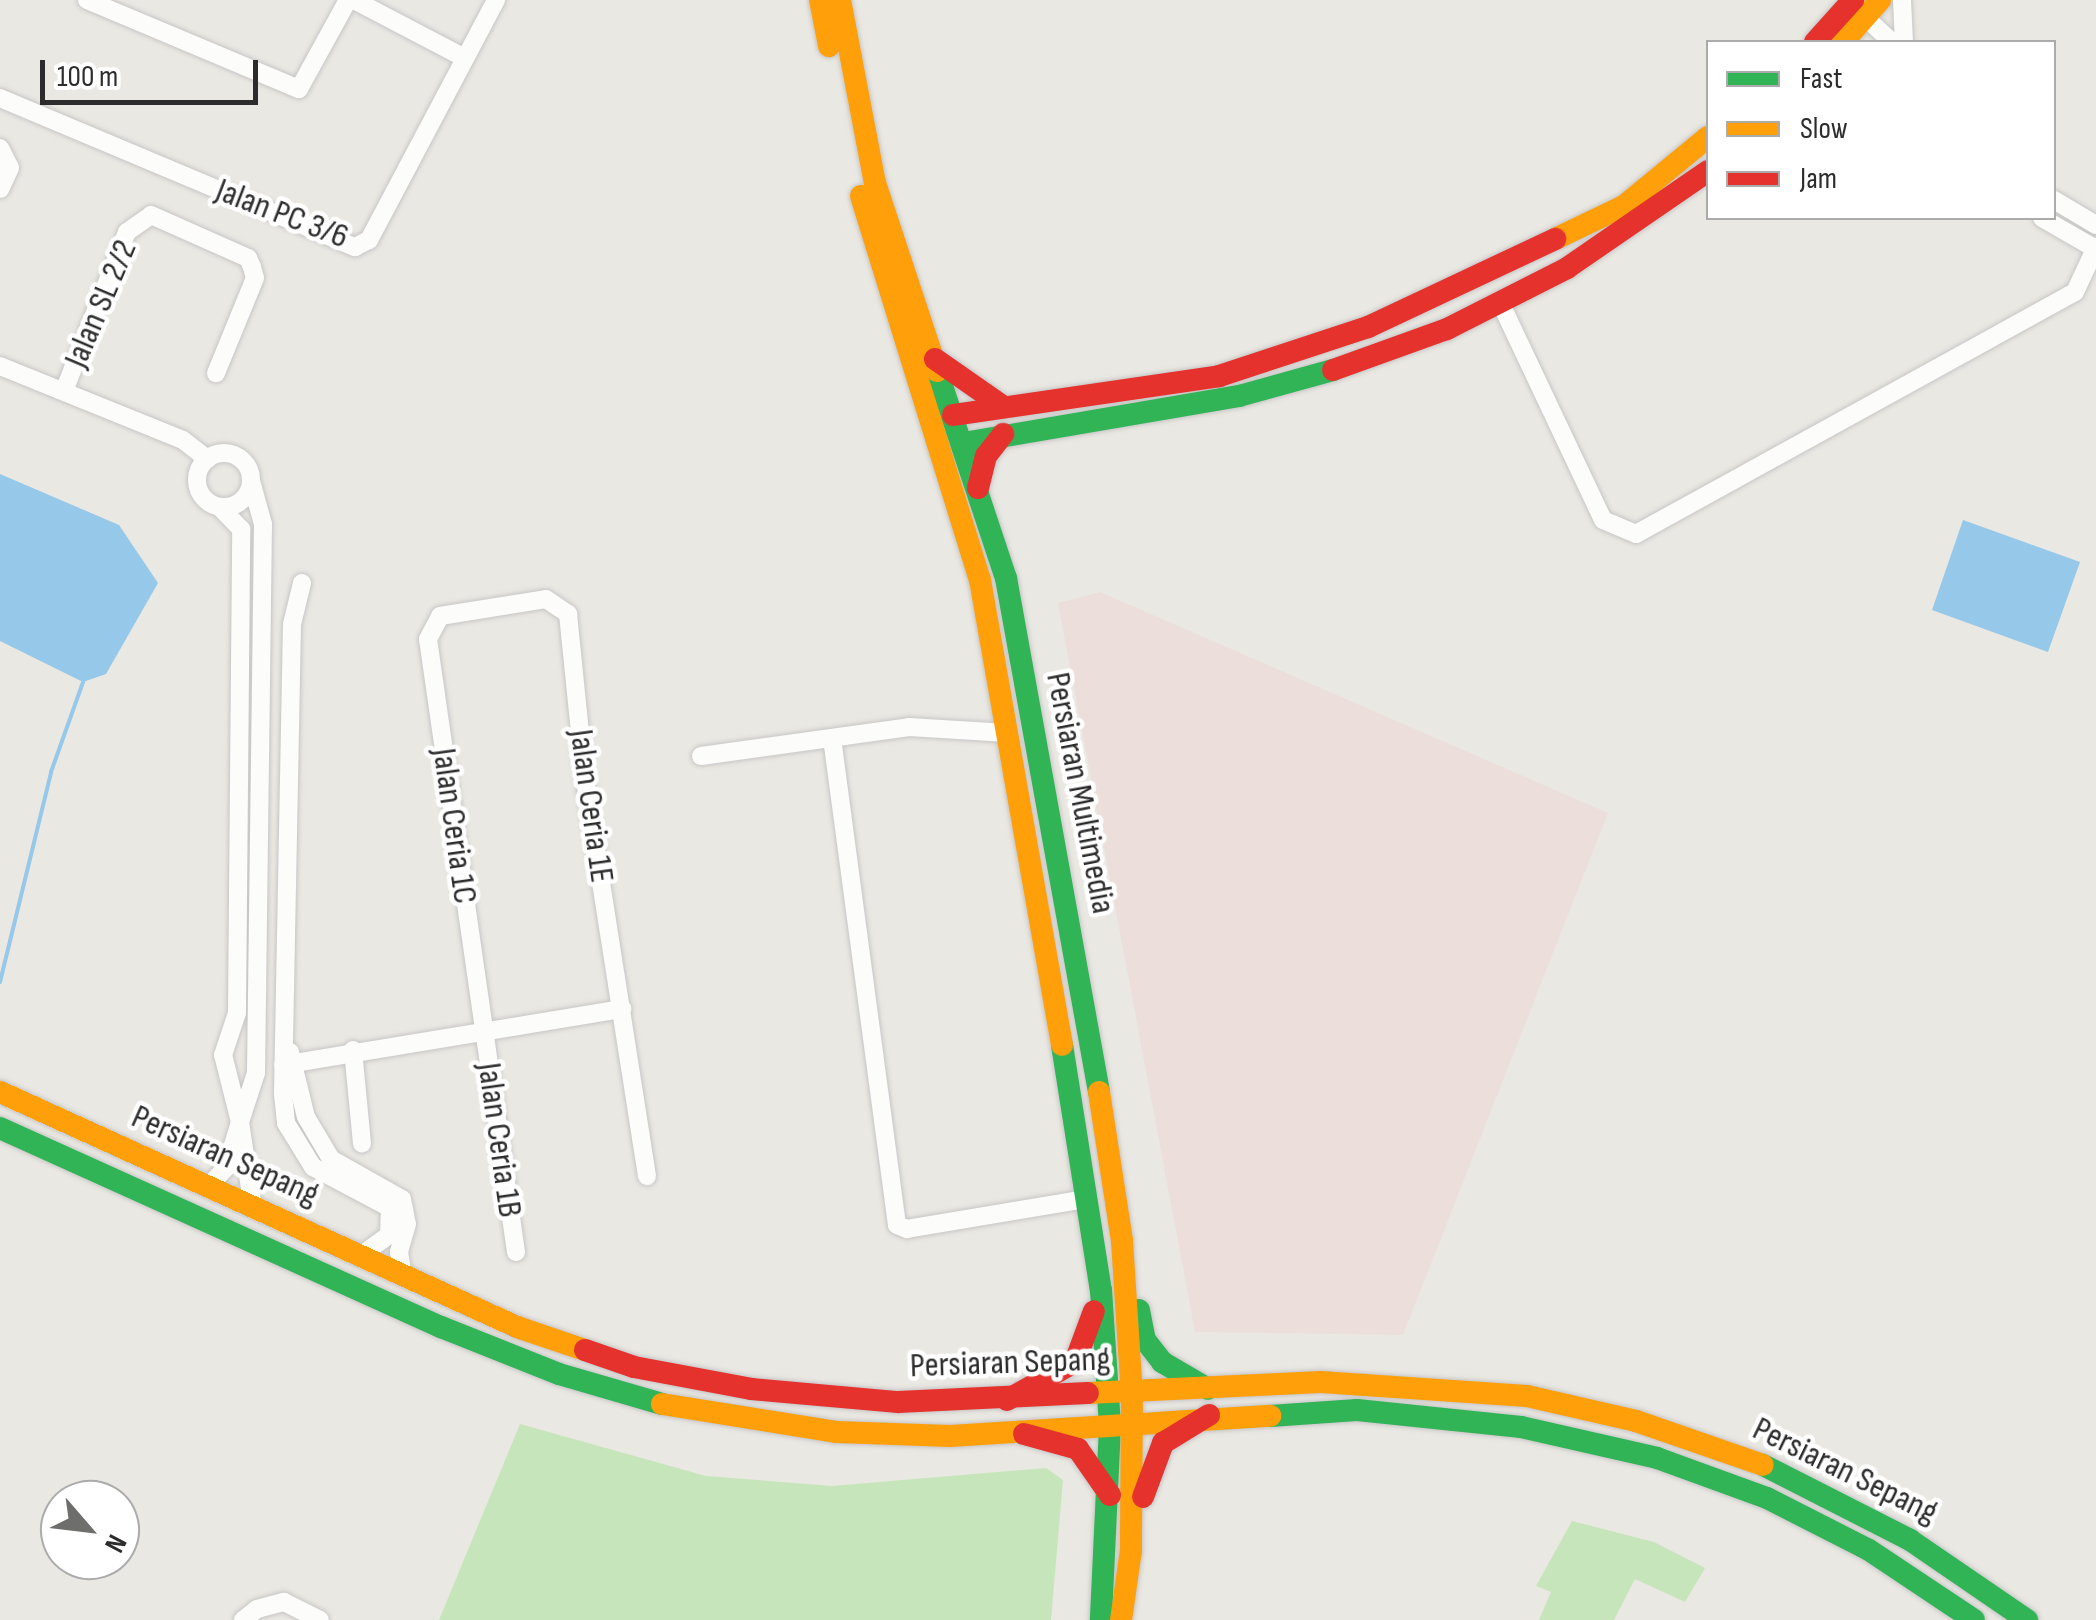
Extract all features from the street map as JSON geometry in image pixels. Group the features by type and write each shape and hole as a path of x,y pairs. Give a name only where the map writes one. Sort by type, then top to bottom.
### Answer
{"street":[{"path":"87,0 299,89 351,0 465,58"},
{"name":"Jalan PC 3/6","path":"0,98 355,247 369,240 496,0"},
{"name":"Persiaran Multimedia","path":"820,0 858,187 980,580 1008,733 1101,1290 1110,1426 1110,1496 1101,1620"},
{"name":"Persiaran Multimedia","path":"840,0 876,183 1006,578 1122,1241 1134,1423 1131,1550 1121,1620"},
{"path":"1902,0 1904,40"},
{"path":"1820,40 1860,22 1889,40"},
{"path":"954,415 1001,405 1219,376 1368,327 1624,206 1706,139"},
{"path":"0,148 10,168 0,189"},
{"path":"964,443 1257,391 1365,361 1567,268 1706,172"},
{"path":"2056,201 2096,224"},
{"name":"Jalan SL 2/2","path":"64,392 127,232 151,215 248,258 252,267 255,278 216,373"},
{"path":"1500,302 1603,520 1636,534 2075,292 2096,248 2046,220"},
{"path":"934,358 1001,405"},
{"path":"0,366 183,440 207,459 236,456 251,481 263,524 256,1073 226,1168 208,1187"},
{"path":"978,488 986,456 1003,434"},
{"path":"207,459 198,487 242,529 237,1012 222,1055 240,1122 253,1208"},
{"path":"221,508 241,501 251,481"},
{"path":"302,583 292,624 284,1038 288,1064 306,1117 331,1159 402,1198 407,1224 400,1252 403,1276"},
{"name":"Jalan Ceria 1C","path":"482,1028 428,639 440,616 546,600 559,605"},
{"name":"Jalan Ceria 1E","path":"559,605 568,614 586,780 647,1176"},
{"path":"701,756 910,728 1008,733"},
{"path":"832,738 896,1225 907,1229 1087,1198"},
{"path":"288,1064 482,1028 622,1009"},
{"name":"Jalan Ceria 1B","path":"482,1028 516,1252"},
{"path":"353,1050 362,1144"},
{"path":"288,1064 286,1123 306,1159 390,1208 389,1235 360,1256"},
{"name":"Persiaran Sepang","path":"0,1092 403,1276 570,1347 692,1380 839,1398 1007,1400 1392,1383 1527,1396 1636,1422 1822,1492 1950,1564 2027,1620"},
{"path":"43,1112 37,1122 42,1134 238,1234"},
{"name":"Persiaran Sepang","path":"0,1128 524,1360 685,1410 836,1432 1024,1434 1210,1414 1420,1412 1606,1444 1767,1498 1883,1558 1974,1620"},
{"path":"1122,1241 1145,1340 1162,1362 1208,1389"},
{"path":"1007,1400 1076,1362 1101,1290"},
{"path":"1131,1550 1151,1462 1163,1442 1210,1414"},
{"path":"1024,1434 1078,1449 1110,1496"},
{"path":"243,1620 257,1608 284,1602 320,1620"}],"shaded area":[{"path":"1100,592 1608,813 1403,1335 1195,1332 1058,603"}],"green space":[{"path":"520,1424 706,1476 832,1486 1046,1468 1063,1480 1051,1620 439,1620"},
{"path":"1572,1521 1654,1542 1705,1568 1685,1602 1635,1579 1614,1620 1539,1620 1551,1592 1536,1586"}],"water":[{"path":"0,474 119,525 158,583 106,674 83,682 0,641"},
{"path":"1963,520 2080,562 2048,652 1932,610"}],"waterway":[{"path":"0,982 51,772 83,682"}],"traffic: fast":[{"path":"964,443 1239,396 1333,370"},
{"path":"937,371 1006,578 1099,1092"},
{"path":"1062,1045 1101,1290 1110,1426 1101,1620"},
{"path":"0,1128 441,1327 559,1374 662,1404"},
{"path":"1139,1310 1145,1340 1162,1362 1208,1389"},
{"path":"1270,1416 1357,1410 1521,1427 1657,1458 1767,1498 1869,1550 1974,1620"},
{"path":"1763,1465 1910,1540 2027,1620"}],"traffic: slow":[{"path":"820,0 829,46"},
{"path":"840,0 875,183 937,371"},
{"path":"1845,40 1880,0"},
{"path":"1555,239 1624,206 1706,139"},
{"path":"861,196 980,580 1062,1045"},
{"path":"0,1092 517,1327 585,1350"},
{"path":"1099,1092 1122,1241 1132,1395 1131,1550 1121,1620"},
{"path":"1088,1393 1321,1382 1527,1396 1636,1421 1763,1465"},
{"path":"662,1404 836,1432 950,1436 1270,1416"}],"traffic: jam":[{"path":"1817,40 1853,0"},
{"path":"1333,370 1447,329 1567,268 1706,172"},
{"path":"953,415 1219,376 1368,327 1555,239"},
{"path":"935,359 1001,405"},
{"path":"978,488 986,456 1003,434"},
{"path":"1007,1400 1075,1362 1094,1311"},
{"path":"585,1350 634,1367 751,1389 898,1402 1088,1393"},
{"path":"1143,1497 1163,1443 1209,1415"},
{"path":"1024,1434 1078,1449 1110,1495"}]}
